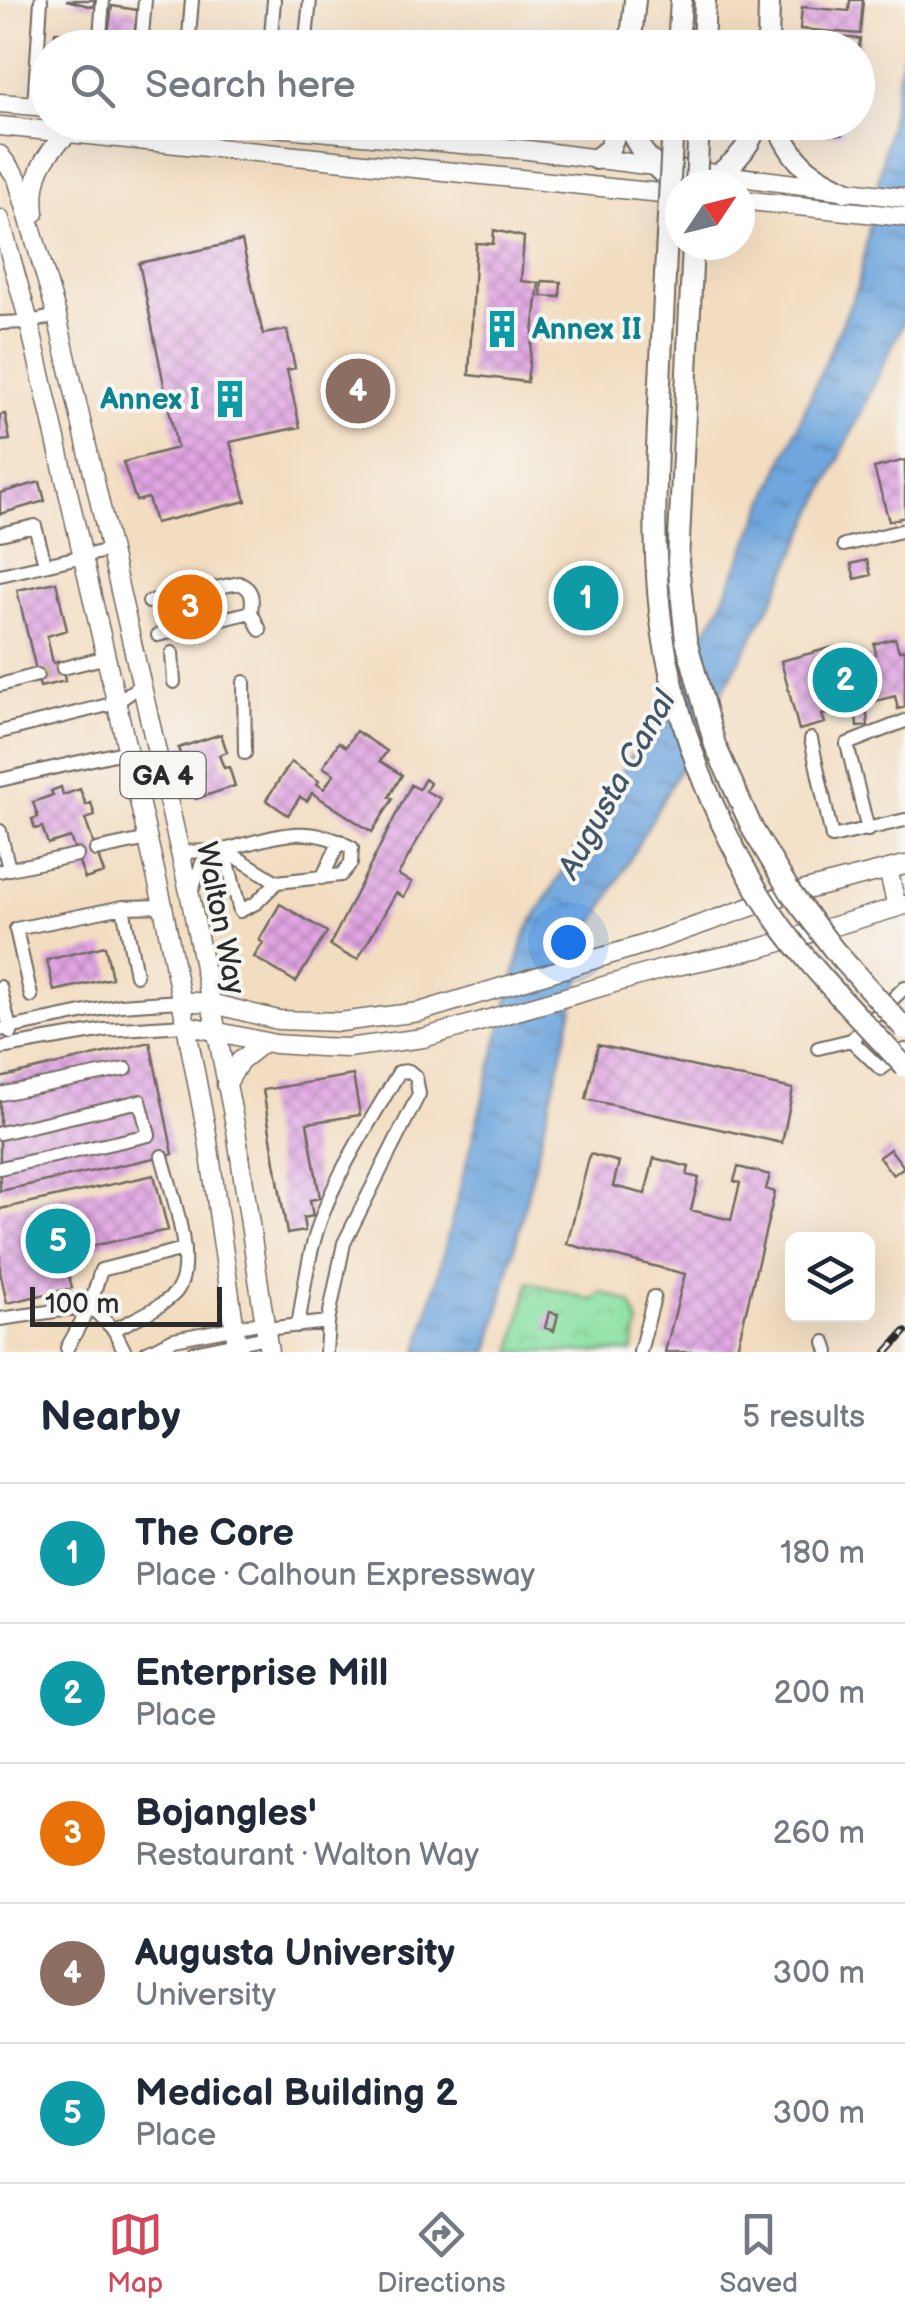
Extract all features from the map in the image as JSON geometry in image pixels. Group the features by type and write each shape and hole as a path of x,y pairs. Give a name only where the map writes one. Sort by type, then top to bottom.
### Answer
{"highway":[{"path":"632,30 635,0"},
{"path":"680,30 682,0"},
{"path":"704,30 705,0"},
{"path":"768,30 769,0"},
{"path":"596,159 609,149 613,140"},
{"path":"636,140 665,176"},
{"path":"673,140 656,478 657,566 664,634 680,716 710,800 760,896 824,978 905,1067"},
{"path":"701,140 705,170"},
{"path":"724,170 751,140"},
{"path":"785,140 806,170 846,191"},
{"path":"692,260 678,562 686,640 710,728 753,830 791,893 834,950 905,1030"}],"main road":[{"path":"0,103 30,106"},
{"path":"0,126 30,129"},
{"path":"40,258 32,194 42,161 62,140"},
{"path":"141,140 665,191"},
{"path":"463,140 667,170"},
{"name":"Walton Way","path":"0,154 17,178 57,316 164,777 236,1130 266,1335"},
{"path":"755,185 846,191 905,218"},
{"path":"755,200 874,204 905,198"},
{"name":"Walton Way","path":"0,218 28,322 163,906 208,1134 236,1341"},
{"path":"136,783 164,777"},
{"path":"180,1001 278,1020 340,1022 419,1012 642,946 816,886 896,867 901,906 757,949 631,978 423,1038 346,1048 270,1043 185,1026"},
{"path":"226,1086 240,1061 270,1043"}],"street":[{"path":"41,0 41,30"},
{"path":"101,30 104,0"},
{"path":"142,30 145,0"},
{"path":"190,30 192,0"},
{"path":"272,30 274,0"},
{"path":"307,30 310,0"},
{"path":"495,140 495,147"},
{"path":"0,323 57,316"},
{"path":"0,534 36,526 45,564"},
{"path":"844,545 905,530"},
{"path":"0,575 110,550"},
{"path":"149,602 239,583 252,594 251,612 260,630"},
{"path":"158,635 251,612"},
{"path":"172,653 174,682"},
{"path":"62,668 106,657"},
{"path":"0,685 37,675"},
{"path":"244,682 245,754"},
{"path":"0,732 116,703 142,684"},
{"path":"868,830 847,744 905,721"},
{"path":"812,739 832,837 905,820"},
{"path":"0,780 128,751"},
{"path":"0,831 4,870 76,854"},
{"path":"180,852 224,850 277,882 341,875 351,863 352,848 332,836 278,833 224,850 202,863 190,896"},
{"path":"96,850 148,839"},
{"path":"224,850 240,911 256,903 277,882"},
{"path":"31,996 16,929 124,907 163,906"},
{"path":"124,907 136,976"},
{"path":"0,987 7,1046 106,1030 185,1026"},
{"path":"818,1048 852,1040 905,988"},
{"path":"5,1029 120,1005 180,1001"},
{"path":"852,1040 881,1069 905,1050"},
{"path":"0,1094 126,1069"},
{"path":"298,1326 314,1239 322,1218 348,1162 399,1072 408,1071 416,1077 418,1094 344,1243 326,1352"},
{"path":"0,1133 140,1101 149,1135 0,1168"},
{"path":"114,1330 176,1292 186,1260 162,1156"},
{"path":"67,1348 90,1306 101,1270 184,1249"},
{"path":"640,1352 654,1297"},
{"path":"0,1319 90,1306"},
{"path":"90,1306 114,1330 125,1352"},
{"path":"194,1352 328,1322"},
{"path":"147,1352 174,1339 236,1341"}],"green space":[{"path":"529,1282 593,1300 602,1292 631,1303 639,1324 632,1352 512,1352"}],"water":[{"name":"Augusta Canal","path":"905,42 905,319 773,600 593,926 489,1352 418,1352 525,934 720,607 858,286"}],"building":[{"path":"66,0 95,0 93,7"},
{"path":"850,0 863,0 860,30 800,29 802,7 849,11"},
{"path":"112,6 138,10 135,30 109,30"},
{"name":"Annex II","path":"494,230 524,237 521,281 539,283 527,382 469,375 476,243 493,244"},
{"name":"Annex I","path":"242,241 263,334 287,330 295,368 287,370 300,427 230,442 246,501 155,523 148,498 136,501 123,462 177,448 139,263"},
{"path":"542,281 561,282 560,297 541,296"},
{"path":"5,414 10,440 0,441 0,415"},
{"path":"905,460 905,517 889,521 874,468"},
{"path":"40,482 45,501 0,514 0,493"},
{"path":"867,560 871,575 855,579 851,564"},
{"path":"573,565 610,571 600,631 563,625"},
{"path":"56,582 67,630 47,636 53,663 61,661 65,681 40,687 17,590"},
{"path":"213,591 218,610 167,624 162,605"},
{"path":"895,638 899,651 905,649 905,707 898,709 895,696 822,715 825,723 799,730 781,661 834,647 838,664 876,654 874,644"},
{"path":"867,713 868,726 857,727 856,714"},
{"path":"356,731 387,751 380,761 402,775 389,797 393,799 372,832 312,793 307,801 300,797 288,815 266,800 291,762 319,781 317,784 324,789 334,774 323,767 339,742 346,747"},
{"path":"221,734 227,752 219,755 224,768 229,767 235,786 196,799 178,748"},
{"path":"425,779 430,783 426,791 441,799 398,875 412,882 404,897 396,893 358,959 347,955 330,945 411,785 419,789"},
{"path":"61,787 63,795 80,789 86,805 91,803 95,816 85,819 104,873 85,879 70,837 48,844 42,827 35,829 32,819 38,817 33,802 53,795 51,791"},
{"path":"280,904 327,932 296,982 254,957"},
{"path":"105,946 112,978 54,991 47,960"},
{"path":"150,1042 173,1154 0,1191 0,1078"},
{"path":"598,1045 793,1089 782,1143 586,1099"},
{"path":"353,1075 360,1115 307,1123 320,1198 310,1200 313,1216 303,1218 305,1231 287,1234 263,1090"},
{"path":"890,1149 904,1167 893,1175 879,1157"},
{"path":"590,1154 619,1162 613,1186 645,1194 654,1158 689,1167 687,1175 699,1178 691,1210 731,1220 740,1183 734,1181 738,1167 770,1175 766,1189 775,1192 736,1352 665,1352 685,1274 567,1244"},
{"path":"154,1175 168,1230 63,1252 72,1288 7,1303 0,1272 0,1209"},
{"path":"549,1312 558,1314 554,1331 545,1328"}],"tunnel":[{"path":"37,675 63,668"}],"railway":[{"path":"887,1352 905,1332"}],"place":[{"name":"Annex II","path":"502,329"},
{"name":"Augusta University","path":"358,391"},
{"name":"Annex I","path":"230,399"},
{"name":"The Core","path":"586,598"},
{"name":"Bojangles'","path":"190,607"},
{"name":"Enterprise Mill","path":"845,680"},
{"name":"Medical Building 2","path":"58,1241"}]}
